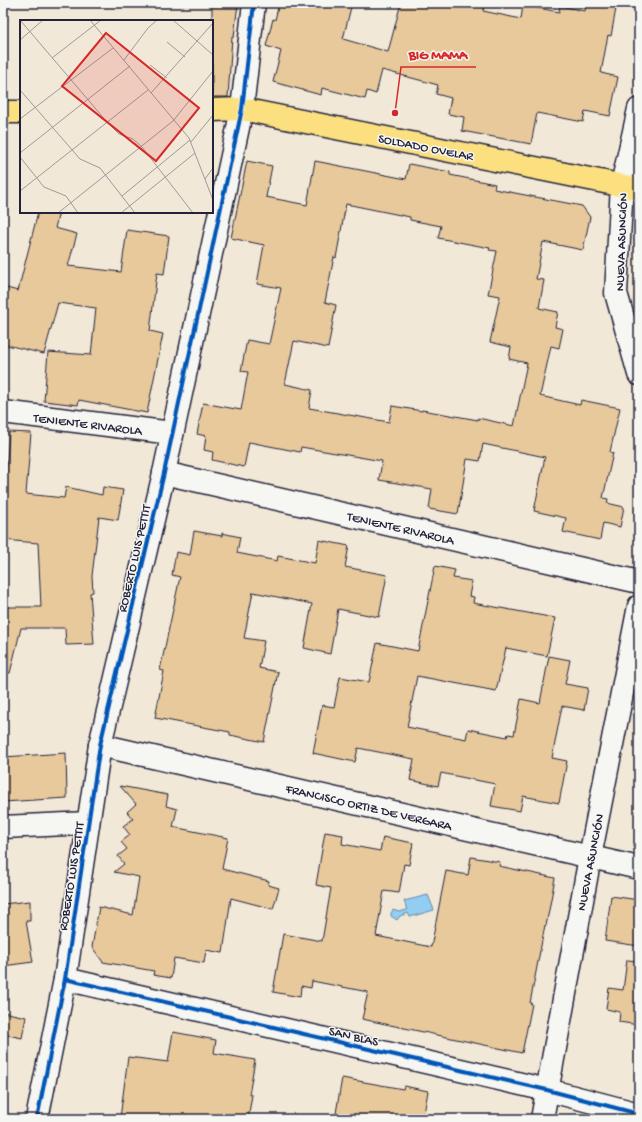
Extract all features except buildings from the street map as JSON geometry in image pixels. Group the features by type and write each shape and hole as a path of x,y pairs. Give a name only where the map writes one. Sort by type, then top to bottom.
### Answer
{"main road":[{"name":"SOLDADO OVELAR","path":"213,110 242,109 630,187"},
{"path":"3,112 20,112"}],"street":[{"name":"ROBERTO LUIS PETTIT","path":"37,1119 65,979 100,745 164,473 242,109 254,3"},
{"name":"NUEVA ASUNCIÓN","path":"639,109 616,293 639,374"},
{"name":"TENIENTE RIVAROLA","path":"3,412 172,433"},
{"name":"TENIENTE RIVAROLA","path":"164,473 639,582"},
{"name":"NUEVA ASUNCIÓN","path":"542,1119 590,857 639,606"},
{"name":"FRANCISCO ORTIZ DE VERGARA","path":"100,745 639,868"},
{"path":"3,827 88,823"},
{"name":"SAN BLAS","path":"65,979 547,1090 639,1114"}],"water":[{"path":"428,895 434,910 410,917 408,913 400,916 397,920 391,916 393,910 399,912 407,910 404,901"}],"cycle path":[{"path":"37,1119 65,979 100,745 164,473 242,109 254,3"},
{"path":"65,979 547,1090 639,1114"}],"place":[{"name":"BIG MAMA","path":"395,113"}]}
